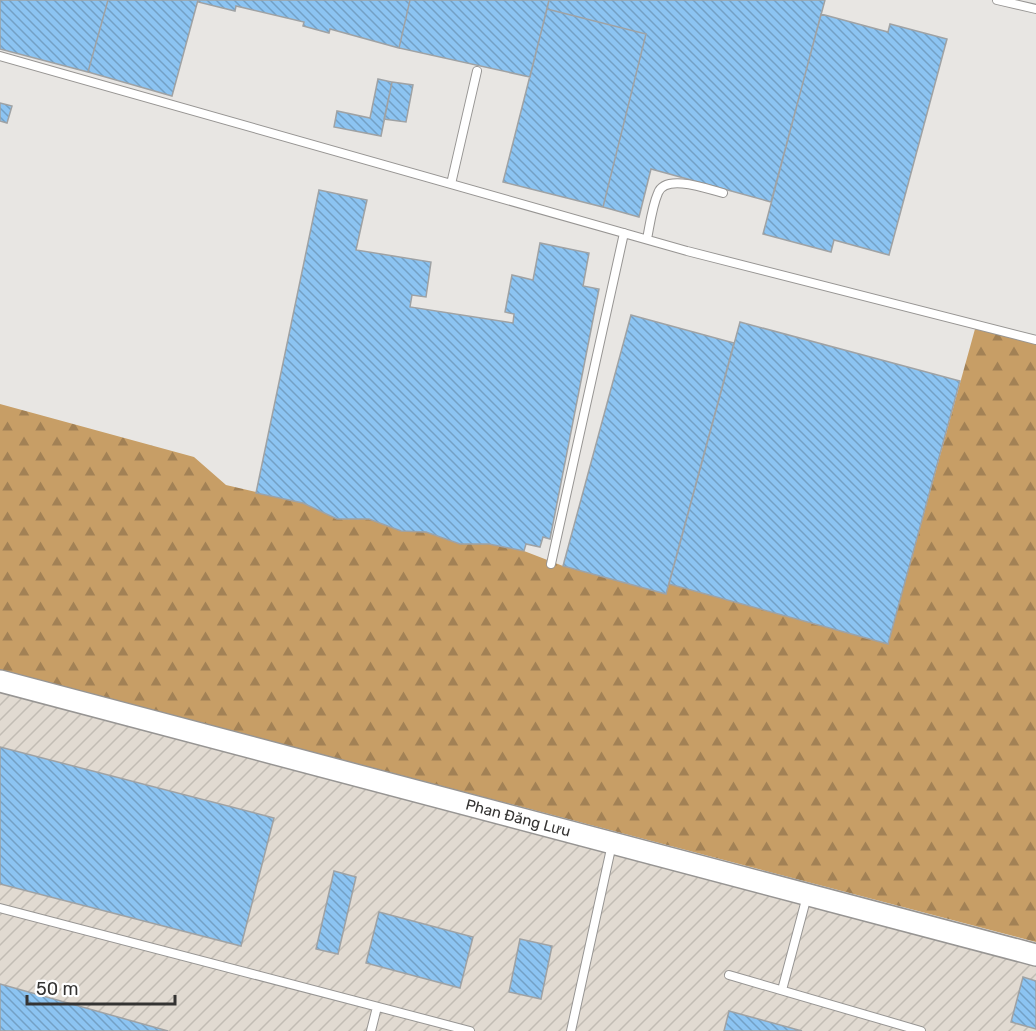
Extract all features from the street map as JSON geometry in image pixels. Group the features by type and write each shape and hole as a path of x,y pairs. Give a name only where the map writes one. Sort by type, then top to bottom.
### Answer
{"street":[{"name":"Phan Đăng Lưu","path":"0,681 1036,955"}],"lane":[{"path":"997,0 1036,9"},
{"path":"0,56 624,233 1036,340"},
{"path":"451,184 477,71"},
{"path":"647,239 658,190 666,184 676,182 723,193"},
{"path":"551,564 624,233"},
{"path":"571,1031 612,843"},
{"path":"782,990 807,894"},
{"path":"0,908 470,1031"},
{"path":"729,975 921,1031"},
{"path":"371,1031 377,1007"}],"shaded area":[{"path":"0,693 1036,966 1036,1031 0,1031"}],"green space":[{"path":"975,329 1036,344 1036,942 0,670 0,404 194,457 226,485 303,503 337,519 369,519 401,531 426,532 460,544 489,544 524,551 563,566 666,594 669,584 888,644"}],"building":[{"path":"0,0 108,0 88,72 0,49"},
{"path":"108,0 198,0 172,96 88,72"},
{"path":"198,0 410,0 399,48 330,29 329,33 303,26 304,22 236,6 235,11 198,2"},
{"path":"410,0 549,0 530,77 399,48"},
{"path":"549,0 825,0 771,202 651,169 639,217 603,207 646,34 547,9"},
{"path":"547,9 646,34 603,207 503,182"},
{"path":"821,14 888,32 890,24 947,39 889,255 834,240 831,252 763,234"},
{"path":"378,79 392,82 381,136 334,127 337,111 370,118"},
{"path":"392,82 413,85 406,122 384,119"},
{"path":"0,103 12,106 7,123 0,121"},
{"path":"319,190 367,200 356,250 431,262 426,297 412,295 410,307 513,323 514,314 505,312 512,275 533,280 540,243 589,253 583,286 599,289 550,539 543,537 540,547 526,544 524,551 489,544 460,544 426,532 401,531 369,519 337,519 303,503 256,493"},
{"path":"631,315 734,343 666,594 563,566"},
{"path":"740,322 960,381 888,644 669,584"},
{"path":"0,747 274,818 241,946 0,884"},
{"path":"334,871 356,877 338,954 316,949"},
{"path":"379,912 473,937 460,988 366,963"},
{"path":"520,939 552,946 541,999 509,992"},
{"path":"1023,977 1036,981 1036,1029 1011,1022"},
{"path":"0,984 168,1031 0,1031"},
{"path":"729,1011 802,1031 724,1031"}]}
